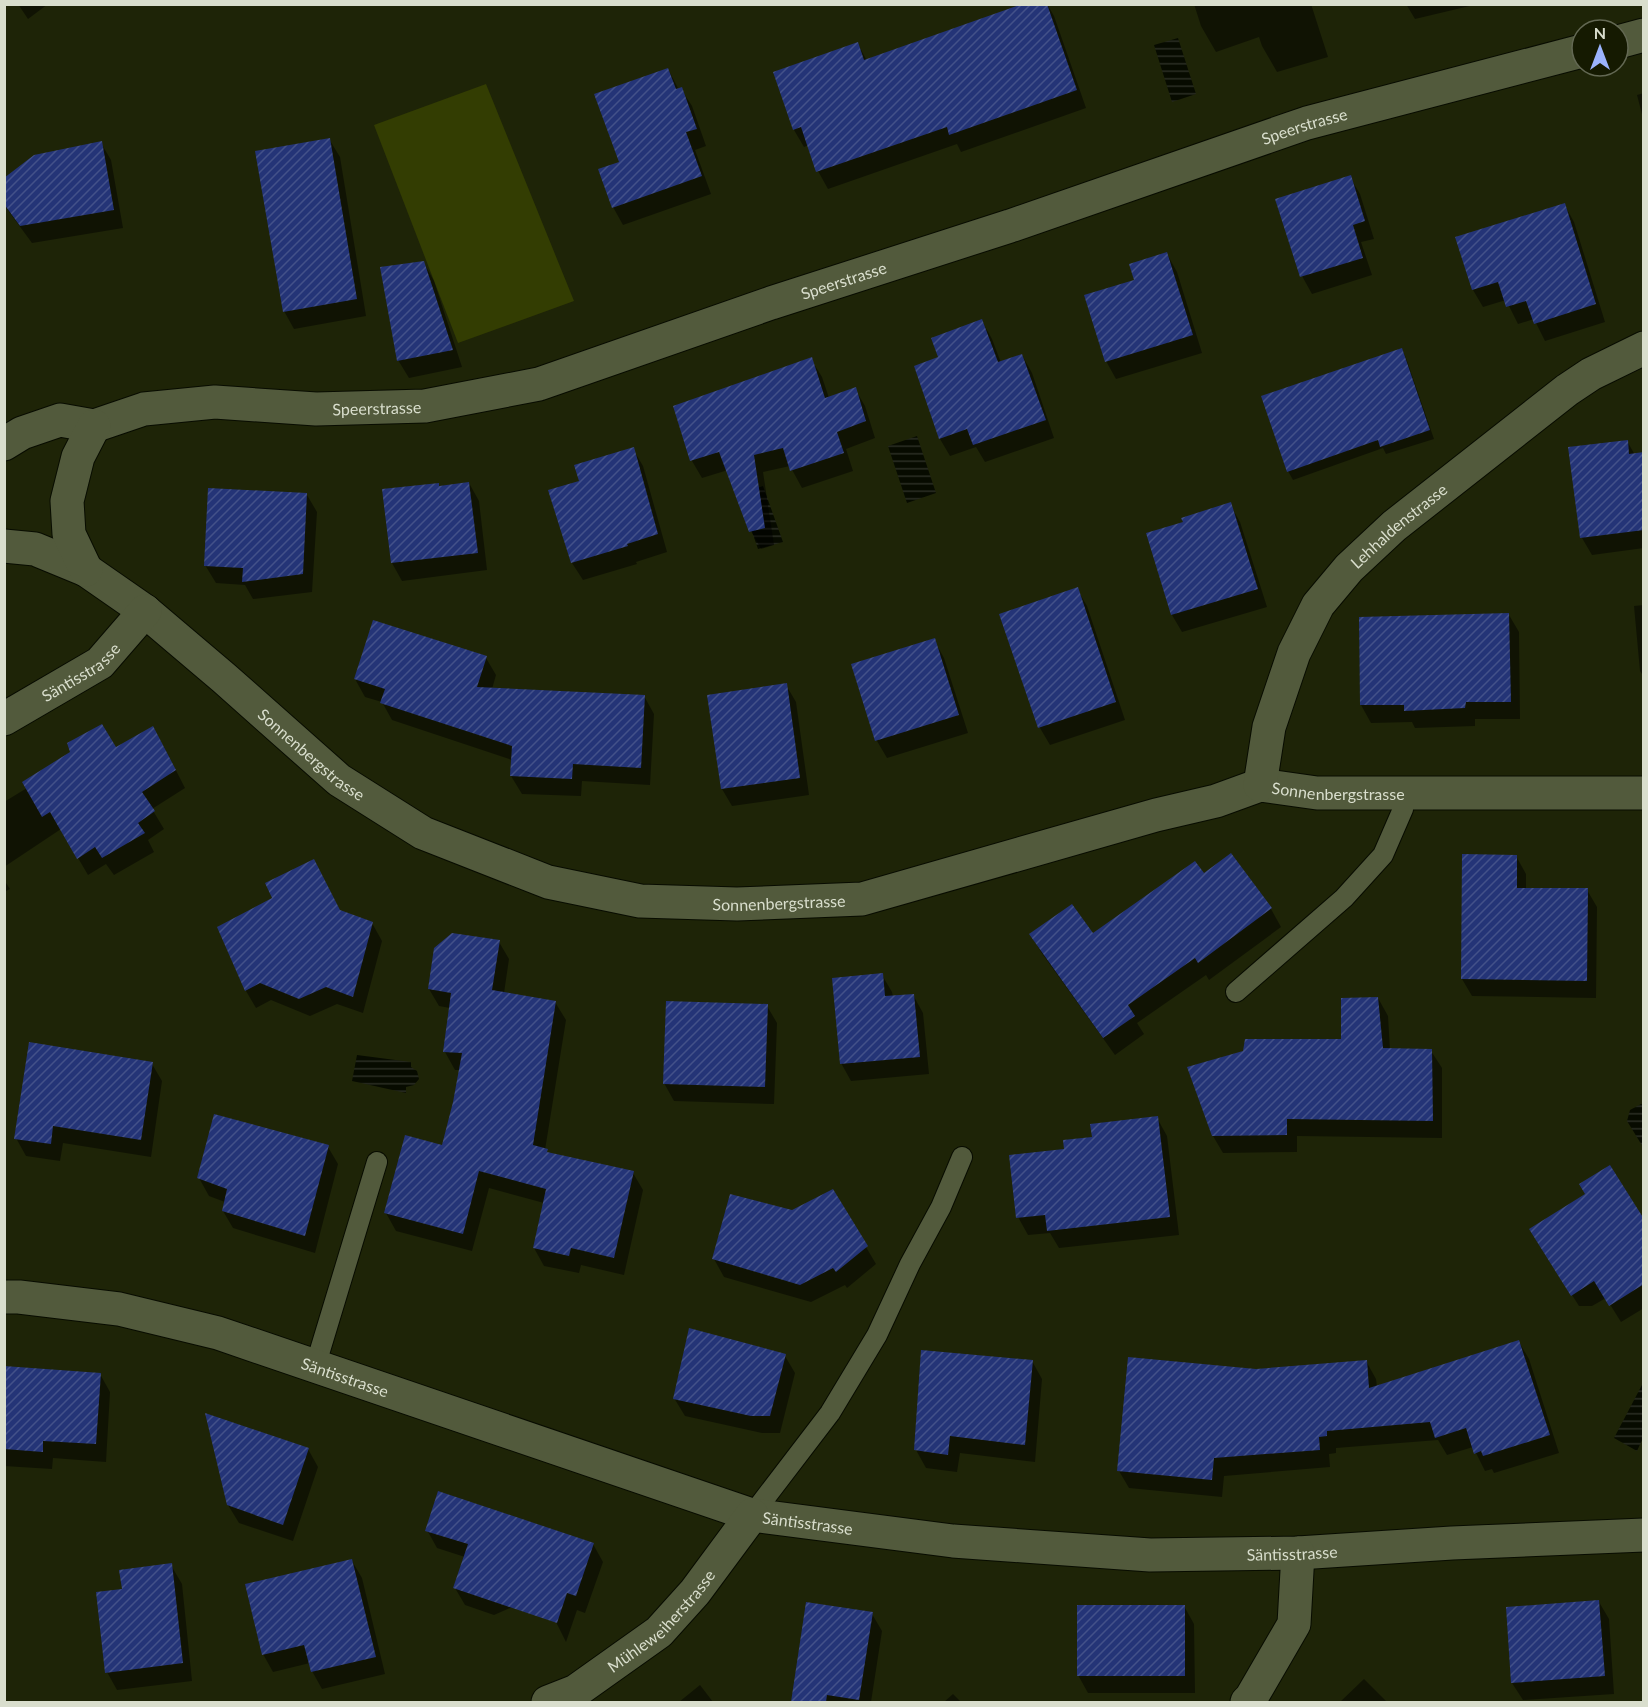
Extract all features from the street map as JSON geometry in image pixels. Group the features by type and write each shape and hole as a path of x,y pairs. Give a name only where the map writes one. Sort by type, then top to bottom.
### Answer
{"street":[{"name":"Speerstrasse","path":"4,444 22,433 60,420 94,426 144,409 215,402 316,409 425,406 539,384 771,303 1010,225 1307,123 1570,54"},
{"name":"Lehhaldenstrasse","path":"1260,785 1269,727 1293,653 1318,605 1349,568 1394,526 1567,390 1591,374 1644,348"},
{"path":"86,570 69,534 67,501 78,457 94,426"},
{"name":"Sonnenbergstrasse","path":"4,546 35,549 86,570 146,612 339,780 423,833 548,882 640,901 737,904 862,899 1156,815 1216,801 1260,785 1317,793 1644,793"},
{"name":"Säntisstrasse","path":"4,719 100,663 146,612"},
{"name":"Säntisstrasse","path":"4,1298 19,1297 118,1310 218,1333 752,1515 953,1541 1150,1555 1298,1553 1452,1543 1644,1535"},
{"name":"Mühleweiherstrasse","path":"548,1702 576,1691 659,1632 695,1592 752,1515"},
{"path":"1247,1702 1293,1624 1298,1553"}],"lane":[{"path":"1236,992 1344,898 1383,855 1403,809 1405,792"},
{"path":"752,1515 830,1413 877,1335 962,1157"},
{"path":"315,1367 377,1162"}],"green space":[{"path":"486,84 574,301 458,343 374,125"}],"shaded area":[{"path":"1178,38 1196,94 1172,102 1154,45"},
{"path":"917,436 936,493 907,503 888,446"},
{"path":"763,486 783,542 758,549 739,494"},
{"path":"357,1055 411,1062 411,1067 417,1071 419,1079 414,1085 406,1087 406,1093 352,1081"},
{"path":"1641,1104 1644,1105 1643,1147 1627,1121 1630,1110"},
{"path":"1643,1383 1643,1438 1637,1451 1614,1438"}],"building":[{"path":"1022,4 1047,4 1077,90 949,135 947,127 816,172 801,127 793,130 773,72 858,42 864,60"},
{"path":"668,68 676,89 682,87 697,129 686,132 702,176 612,208 598,169 619,162 594,94"},
{"path":"330,138 357,299 283,312 255,151"},
{"path":"102,141 114,210 20,226 4,204 4,178 34,155"},
{"path":"1351,175 1365,221 1353,225 1363,258 1300,277 1275,199"},
{"path":"1565,203 1596,304 1534,324 1526,301 1506,307 1498,282 1472,290 1455,237"},
{"path":"1167,252 1193,335 1105,362 1084,295 1134,280 1129,264"},
{"path":"424,261 453,350 397,361 380,267"},
{"path":"982,319 998,362 1022,354 1046,420 973,445 967,429 939,439 914,366 938,357 931,338"},
{"path":"1402,348 1430,430 1380,447 1378,440 1287,472 1261,396"},
{"path":"812,357 825,398 856,387 866,421 837,432 844,453 790,471 783,448 754,455 765,528 749,532 719,452 690,461 673,406"},
{"path":"1628,440 1629,454 1644,452 1644,530 1580,538 1568,447"},
{"path":"634,447 658,534 627,544 628,546 571,563 548,490 579,481 574,465"},
{"path":"469,482 478,553 391,563 382,489"},
{"path":"208,488 307,493 303,574 242,582 243,568 204,566"},
{"path":"1231,502 1258,589 1171,615 1146,533 1183,522 1181,518"},
{"path":"1078,587 1116,702 1038,728 999,614"},
{"path":"1509,613 1511,702 1466,702 1465,708 1404,711 1404,705 1360,705 1359,617"},
{"path":"373,620 487,656 477,687 645,695 641,768 573,764 572,779 510,776 512,746 380,703 385,689 354,679"},
{"path":"935,638 959,715 875,741 851,664"},
{"path":"787,683 800,778 721,789 707,695"},
{"path":"102,724 116,747 153,726 176,770 142,792 155,811 138,823 145,833 102,858 95,847 77,859 50,812 42,817 22,782 70,752 67,743"},
{"path":"1231,853 1272,908 1198,963 1195,958 1128,1005 1135,1016 1103,1038 1029,934 1072,904 1093,933 1195,861 1204,873"},
{"path":"1462,854 1517,855 1517,888 1588,888 1587,981 1461,979"},
{"path":"314,859 340,910 373,922 353,997 326,987 299,999 260,983 245,991 217,927 272,898 265,883"},
{"path":"452,933 500,940 492,990 556,1001 533,1145 548,1149 547,1152 634,1171 614,1258 571,1248 569,1256 533,1248 546,1189 479,1171 463,1234 384,1213 405,1135 442,1145 453,1102 462,1053 443,1052 451,993 428,989 434,948"},
{"path":"883,973 885,996 914,994 920,1057 840,1064 832,978"},
{"path":"1378,997 1383,1048 1432,1049 1433,1121 1287,1119 1287,1135 1212,1136 1187,1067 1243,1051 1245,1039 1341,1039 1341,998"},
{"path":"666,1001 768,1004 765,1087 663,1084"},
{"path":"29,1042 153,1062 141,1140 53,1126 51,1144 14,1139"},
{"path":"214,1114 329,1145 305,1236 222,1211 227,1189 197,1178"},
{"path":"1158,1116 1170,1217 1047,1231 1045,1215 1016,1218 1009,1155 1064,1149 1063,1140 1092,1137 1090,1124"},
{"path":"1610,1165 1644,1219 1644,1284 1609,1306 1594,1281 1571,1296 1529,1229 1585,1194 1579,1184"},
{"path":"833,1189 868,1246 836,1272 833,1268 800,1285 712,1259 730,1194 792,1210"},
{"path":"689,1328 786,1354 770,1416 751,1416 673,1399"},
{"path":"1519,1340 1550,1435 1483,1456 1481,1451 1474,1454 1466,1428 1435,1438 1430,1422 1327,1431 1327,1436 1319,1437 1320,1450 1214,1458 1212,1480 1117,1471 1128,1357 1256,1369 1367,1360 1369,1388"},
{"path":"921,1350 1033,1360 1025,1445 950,1436 948,1455 914,1450"},
{"path":"4,1366 101,1373 96,1444 43,1441 43,1452 4,1449"},
{"path":"205,1413 309,1448 283,1525 227,1505"},
{"path":"438,1491 594,1543 576,1596 567,1593 557,1623 453,1588 468,1544 425,1531"},
{"path":"352,1559 376,1657 311,1672 304,1645 262,1655 245,1584"},
{"path":"172,1563 183,1663 105,1673 96,1592 122,1589 119,1570"},
{"path":"1599,1600 1605,1676 1511,1683 1506,1607"},
{"path":"806,1602 873,1612 859,1700 827,1695 826,1702 791,1702"},
{"path":"1077,1605 1185,1605 1185,1676 1077,1676"}]}
